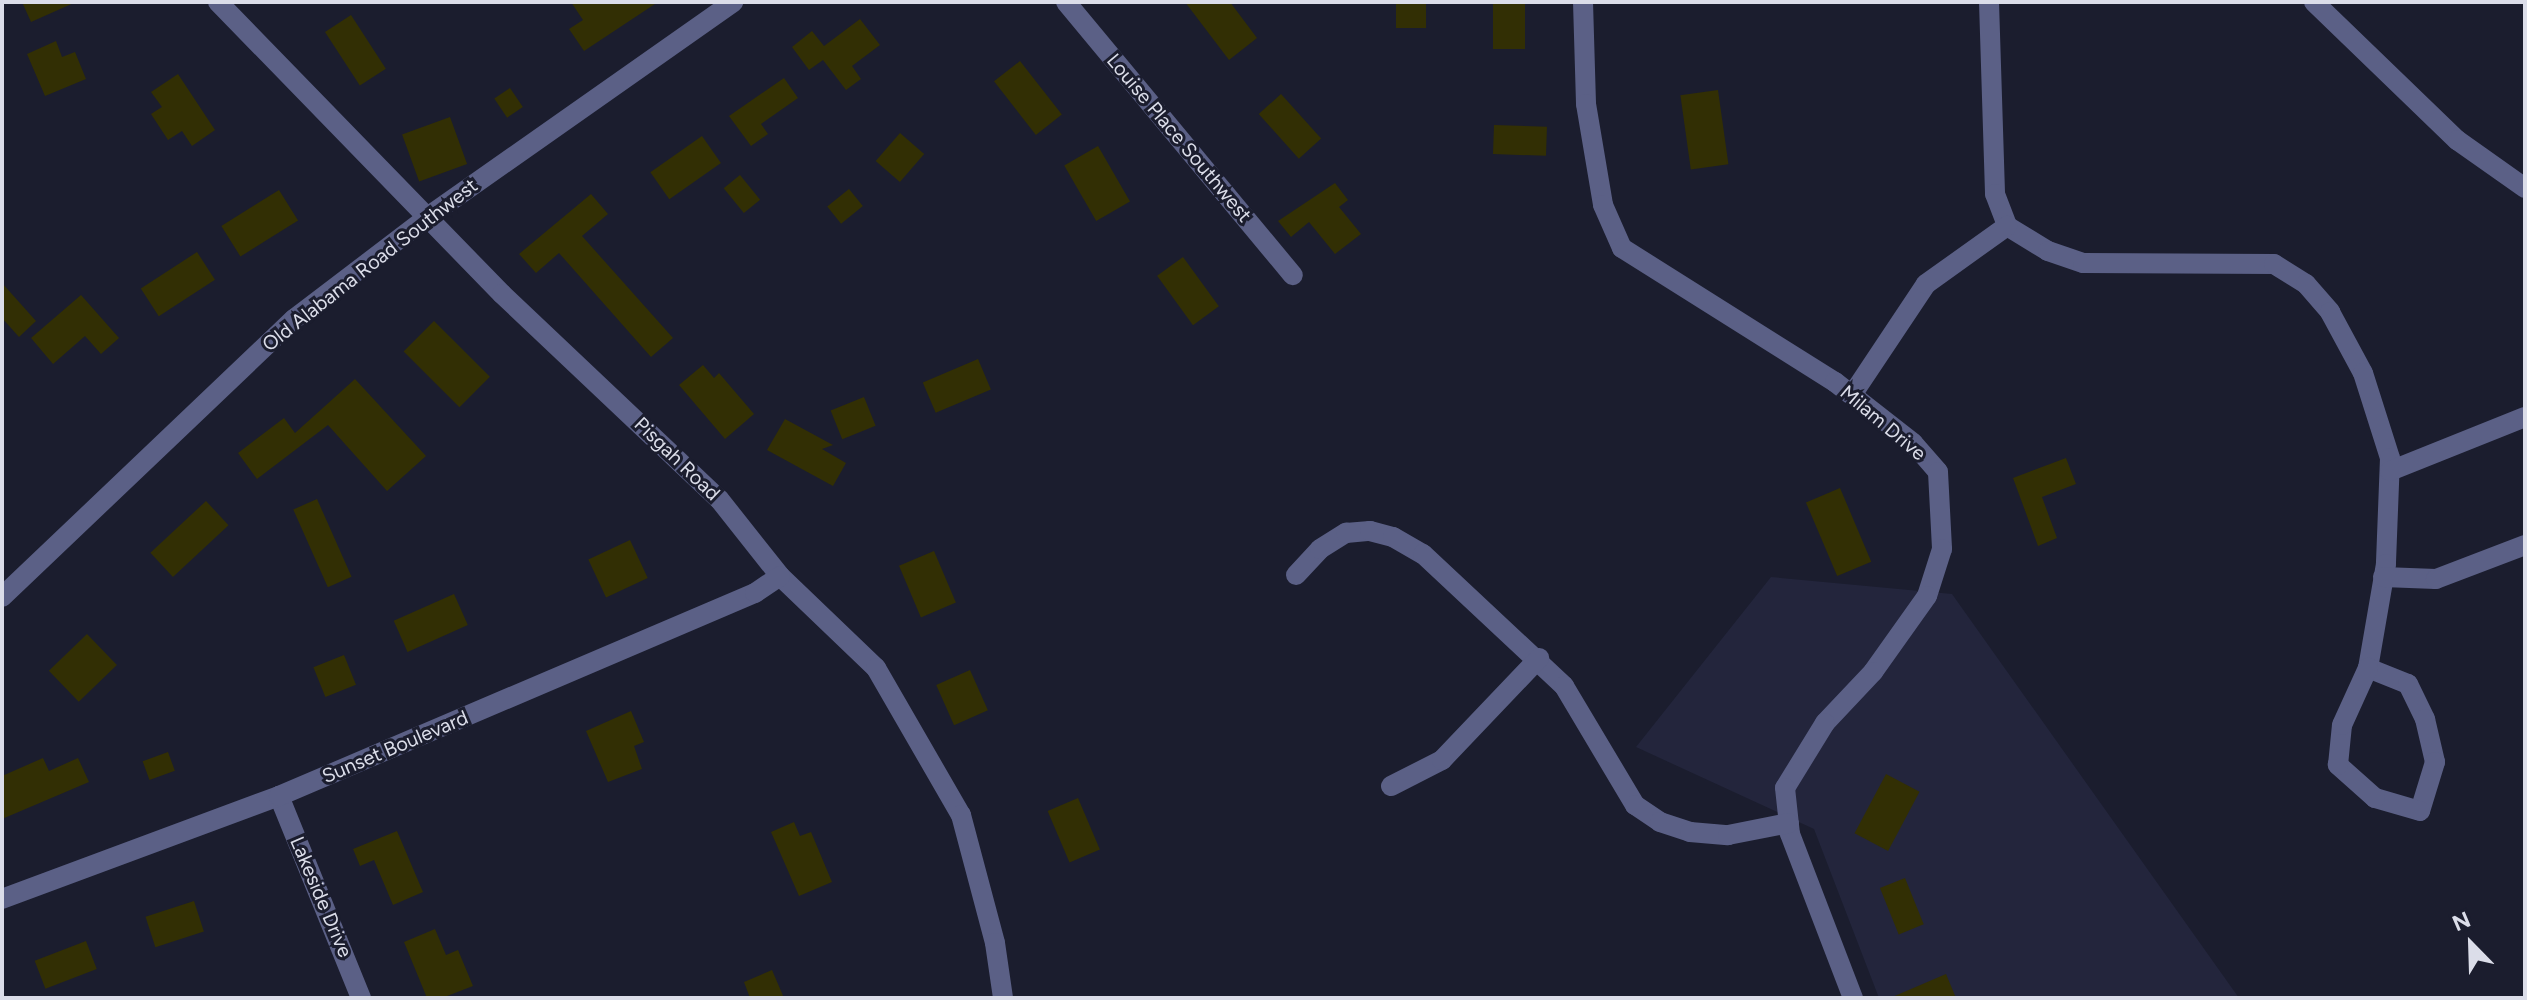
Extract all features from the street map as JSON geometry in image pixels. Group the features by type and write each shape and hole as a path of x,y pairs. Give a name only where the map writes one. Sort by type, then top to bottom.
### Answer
{"street":[{"name":"Pisgah Road","path":"218,2 502,294 719,499 780,576 876,668 961,815 995,943 1003,998"},
{"name":"Old Alabama Road Southwest","path":"2,597 294,319 429,216 733,2"},
{"name":"Louise Place Southwest","path":"1066,2 1293,275"},
{"name":"Milam Drive","path":"1583,2 1586,104 1603,205 1622,248 1852,395 1913,443 1938,472 1943,499 1938,571 1873,672 1807,747 1785,788 1789,823 1813,902 1853,998"},
{"path":"1989,2 1995,194 2007,226 2048,251 2083,263 2274,264 2306,284 2330,312 2363,373 2390,471 2383,577 2368,668 2342,725 2338,765 2375,798 2420,811 2435,762 2425,719 2408,684 2368,668"},
{"path":"2314,2 2457,140 2525,188"},
{"path":"1852,395 1926,284 2007,226"},
{"path":"2390,471 2525,417"},
{"path":"1296,575 1320,549 1346,533 1370,531 1393,537 1423,554 1539,658 1577,702 1617,782 1635,805 1660,822 1690,832 1728,835 1789,823"},
{"path":"2383,577 2436,579 2525,545"},
{"name":"Sunset Boulevard","path":"2,899 279,796 755,593 780,576"},
{"path":"1391,786 1442,760 1539,658"},
{"name":"Lakeside Drive","path":"279,796 361,998"}],"shaded area":[{"path":"1771,577 1952,594 2239,998 1879,998 1814,829 1636,747"}],"building":[{"path":"22,2 76,2 31,22"},
{"path":"571,2 658,2 584,51 569,29 583,20"},
{"path":"1185,2 1230,2 1257,38 1229,60"},
{"path":"1396,2 1426,2 1426,28 1396,28"},
{"path":"1493,2 1525,2 1525,49 1493,49"},
{"path":"351,15 386,69 360,86 325,32"},
{"path":"860,19 880,45 852,66 861,79 846,90 823,60 809,70 792,47 812,31 824,46"},
{"path":"56,41 62,57 75,52 86,79 45,96 27,54"},
{"path":"1020,61 1062,115 1036,135 994,81"},
{"path":"178,74 215,130 192,146 182,131 168,140 151,114 162,107 151,92"},
{"path":"784,78 798,98 761,124 768,134 751,146 729,116"},
{"path":"510,88 523,107 507,118 494,99"},
{"path":"1718,90 1728,164 1691,170 1680,95"},
{"path":"1281,94 1321,139 1299,159 1259,114"},
{"path":"450,117 467,164 419,181 402,134"},
{"path":"1494,125 1547,127 1546,156 1493,154"},
{"path":"900,133 924,154 900,182 876,161"},
{"path":"702,136 721,163 669,199 650,172"},
{"path":"1098,146 1130,201 1096,221 1064,166"},
{"path":"740,175 760,200 744,213 724,188"},
{"path":"1335,183 1348,200 1339,207 1361,234 1335,254 1309,222 1291,237 1278,221"},
{"path":"849,189 863,206 841,224 827,207"},
{"path":"279,190 298,221 240,257 221,226"},
{"path":"591,194 608,214 582,236 673,338 651,357 559,253 536,273 519,254"},
{"path":"197,252 215,280 159,316 141,288"},
{"path":"1183,257 1219,306 1193,325 1157,276"},
{"path":"2,283 36,321 19,337 2,318"},
{"path":"81,295 119,338 101,354 85,336 53,364 31,338"},
{"path":"434,321 490,377 459,407 404,351"},
{"path":"978,359 991,389 936,413 923,382"},
{"path":"703,365 714,378 719,373 754,414 725,439 679,385"},
{"path":"355,379 426,456 387,491 328,425 257,479 238,453 284,418 295,433"},
{"path":"864,397 876,426 842,439 831,410"},
{"path":"785,419 833,445 822,449 846,463 833,486 767,450"},
{"path":"2066,458 2076,484 2042,497 2057,538 2038,546 2013,478"},
{"path":"1840,488 1871,562 1837,576 1806,502"},
{"path":"317,499 352,577 328,587 293,510"},
{"path":"206,501 229,525 173,577 150,553"},
{"path":"630,540 648,578 606,598 588,559"},
{"path":"934,551 956,603 921,617 899,566"},
{"path":"454,594 468,625 408,652 394,621"},
{"path":"87,634 117,665 79,702 49,671"},
{"path":"344,655 356,685 325,697 313,667"},
{"path":"970,670 988,710 954,725 936,685"},
{"path":"631,711 644,742 634,746 642,769 608,782 586,731"},
{"path":"168,752 175,771 149,780 143,761"},
{"path":"43,758 49,771 78,758 89,782 2,819 2,776"},
{"path":"1886,774 1920,792 1888,851 1855,833"},
{"path":"1078,798 1100,850 1070,862 1048,811"},
{"path":"794,822 800,836 811,832 832,882 799,896 771,832"},
{"path":"397,831 423,892 393,905 374,860 360,866 353,849"},
{"path":"1905,878 1924,924 1899,934 1880,888"},
{"path":"194,901 204,931 155,947 145,917"},
{"path":"435,929 446,955 458,950 473,986 442,998 427,998 404,942"},
{"path":"86,941 97,969 45,989 35,961"},
{"path":"772,970 784,998 750,998 744,982"},
{"path":"1946,974 1956,998 1890,998"}]}
